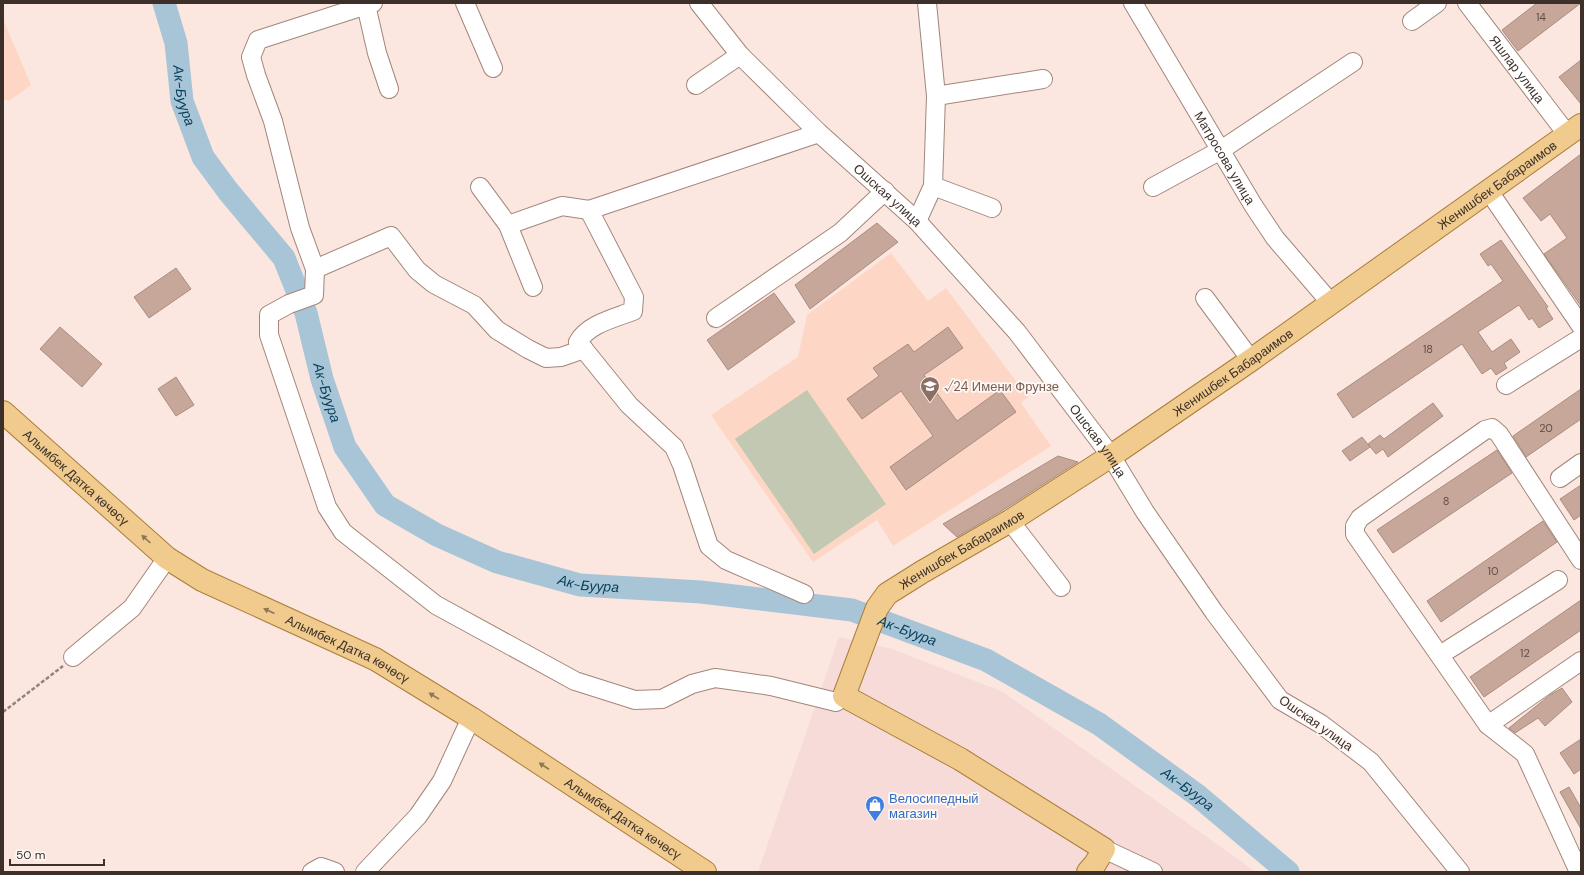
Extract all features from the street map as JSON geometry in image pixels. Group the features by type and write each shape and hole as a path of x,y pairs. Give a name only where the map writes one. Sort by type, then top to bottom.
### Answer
{"main road":[{"name":"Женишбек Бабараимов","path":"844,696 877,608 887,594 1010,521 1111,456 1251,360 1330,302 1574,129"},
{"name":"Алымбек Датка көчөсү","path":"3,412 168,558 202,580 375,659 471,718 705,872"},
{"path":"844,696 960,759 1104,849 1088,872"}],"street":[{"path":"465,3 493,68"},
{"name":"Ошская улица","path":"699,3 740,55 819,133 917,221 1017,332 1111,456 1146,512 1210,606 1280,700 1320,724 1372,762 1460,872"},
{"path":"917,221 933,186 936,96 927,3"},
{"name":"Матросова улица","path":"1133,3 1253,205 1276,238 1330,302"},
{"path":"1412,21 1437,3"},
{"name":"Яшлар улица","path":"1467,3 1574,129"},
{"path":"389,89 377,53 370,4 258,40 251,57 273,121 300,228 315,269 314,295 289,304 269,315 269,335 327,507 343,532 436,605 574,681 634,700 662,699 692,684 715,678 770,686 836,702 844,696"},
{"path":"696,85 740,55"},
{"path":"1153,187 1221,150 1353,62"},
{"path":"936,96 1043,79"},
{"path":"508,225 562,206 589,210 819,133"},
{"path":"933,186 992,208"},
{"path":"480,187 508,225 533,287"},
{"path":"1488,190 1581,326"},
{"path":"716,318 840,233 885,191"},
{"path":"589,210 634,297 635,304 633,310 588,330 582,335 578,342 629,405 657,434 674,447 682,465 709,546 726,560 804,594"},
{"path":"315,269 391,236 417,270 434,284 474,305 497,330 528,349 546,358 561,357 584,349"},
{"path":"1205,298 1251,360"},
{"path":"1506,386 1581,338"},
{"path":"1579,872 1525,754 1488,726 1355,534 1355,526 1360,518 1485,430 1492,428 1499,434 1581,560"},
{"path":"1560,478 1581,463"},
{"path":"1010,521 1061,587"},
{"path":"73,658 132,608 168,558"},
{"path":"1440,655 1558,580"},
{"path":"1488,726 1581,661"},
{"path":"365,872 418,816 442,780 471,718"},
{"path":"1104,849 1153,872"},
{"path":"313,872 321,867 335,872"}],"path":[{"path":"3,712 73,658"}],"shaded area":[{"path":"3,19 31,85 9,101 3,99"},
{"path":"891,253 928,301 946,288 1028,397 1021,403 1051,446 893,546 877,520 813,562 711,415 798,357 807,315"},
{"path":"839,637 892,649 1003,692 1256,872 758,872"}],"green space":[{"path":"807,390 886,504 814,554 735,439"}],"building":[{"path":"1537,3 1581,3 1518,51 1502,30"},
{"path":"1581,60 1581,104 1559,77"},
{"path":"1581,154 1581,306 1544,254 1567,238 1550,214 1541,221 1523,198"},
{"path":"877,223 898,242 810,309 795,285"},
{"path":"1501,240 1548,307 1546,308 1553,319 1539,328 1532,318 1529,320 1519,305 1478,332 1492,352 1511,339 1520,352 1504,363 1507,368 1496,375 1491,368 1482,374 1462,344 1353,418 1337,394 1503,281 1491,264 1488,266 1480,254"},
{"path":"176,268 191,289 149,318 134,297"},
{"path":"774,293 795,322 728,370 707,340"},
{"path":"60,327 102,364 82,387 40,349"},
{"path":"948,327 963,348 924,375 957,421 1000,390 1016,412 906,490 890,467 933,436 901,391 862,419 847,399 879,376 873,368 908,344 914,352"},
{"path":"176,377 194,405 176,416 158,389"},
{"path":"1581,389 1581,419 1526,457 1513,436"},
{"path":"1433,403 1443,416 1388,457 1383,449 1376,454 1368,444 1380,435 1384,439"},
{"path":"1362,437 1370,447 1350,461 1342,451"},
{"path":"1497,450 1512,473 1393,553 1377,530"},
{"path":"1058,456 1078,462 1003,510 957,537 943,524"},
{"path":"1581,485 1581,515 1574,520 1560,499"},
{"path":"1543,521 1557,542 1441,622 1427,601"},
{"path":"1581,600 1581,630 1484,697 1470,677"},
{"path":"1562,688 1572,702 1545,726 1538,718 1515,733 1509,728 1550,695"},
{"path":"1581,739 1581,769 1574,774 1560,753"},
{"path":"1569,787 1581,808 1581,829 1560,792"}],"waterway":[{"name":"Ак-Буура","path":"164,3 176,43 182,101 203,157 228,191 284,258 306,313 322,379 345,447 385,505 437,535 497,562 580,585 701,592 852,610 986,660 1099,724 1197,795 1288,872"}],"place":[{"name":"√24 Имени Фрунзе","path":"930,403"},
{"name":"Велосипедный магазин","path":"875,822"}]}
